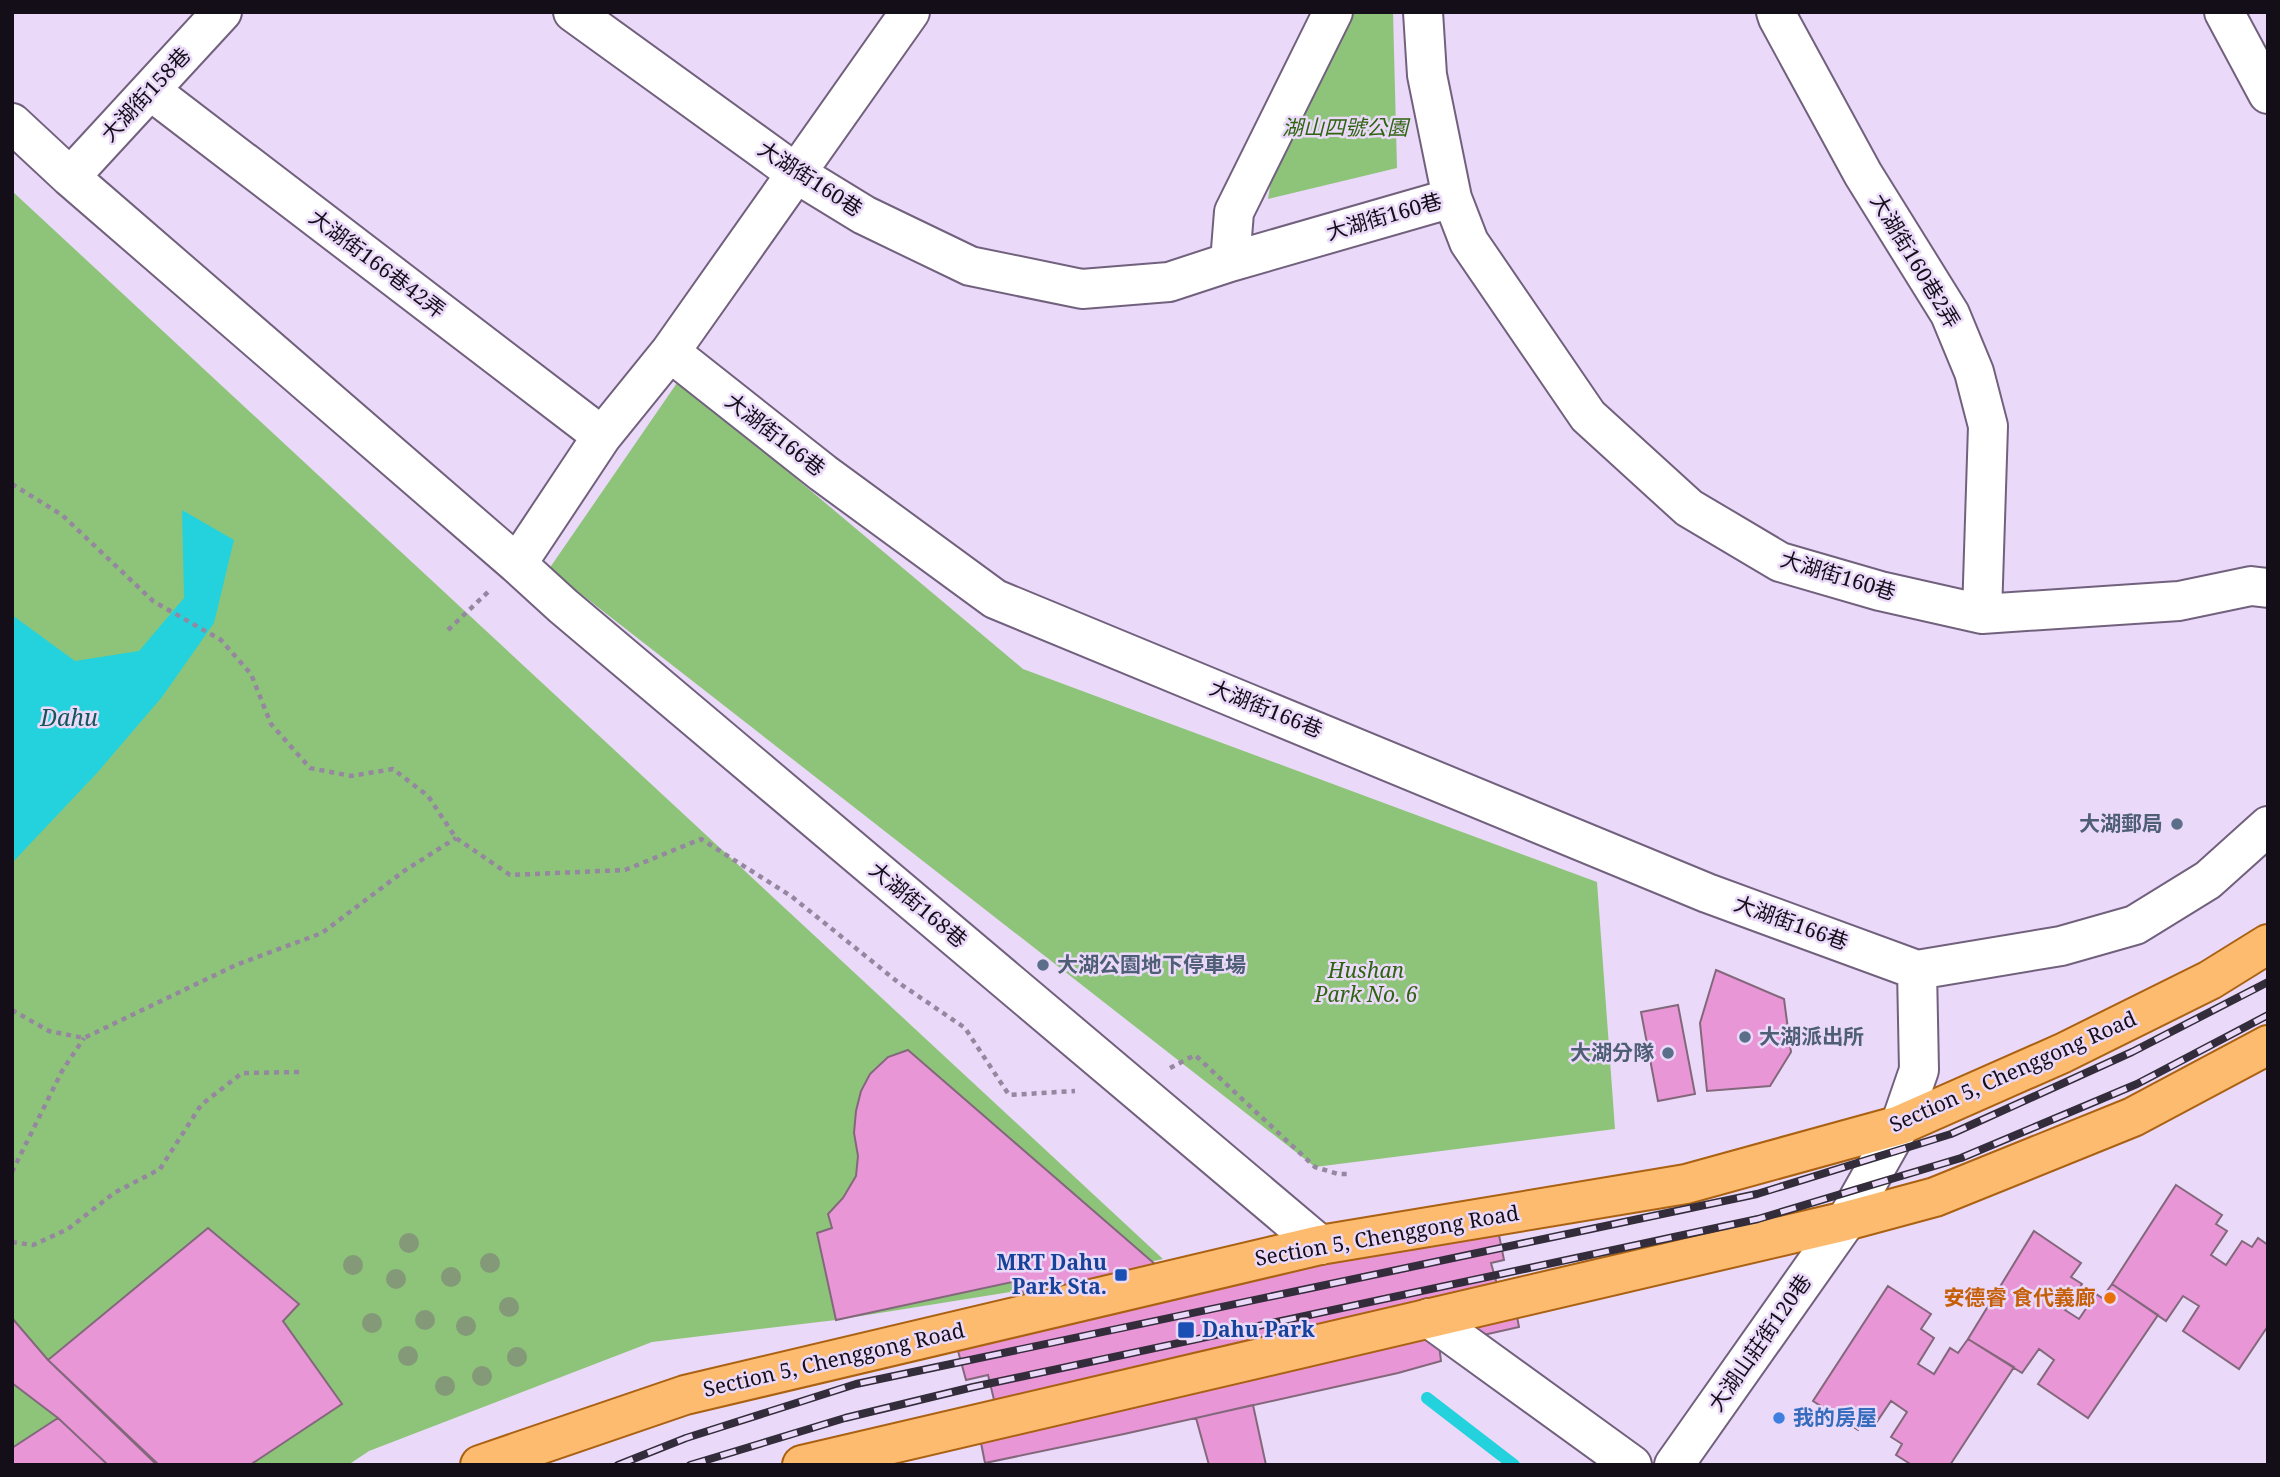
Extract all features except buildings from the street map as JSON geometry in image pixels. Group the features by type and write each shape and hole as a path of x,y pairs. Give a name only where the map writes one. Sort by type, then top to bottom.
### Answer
{"main road":[{"name":"Section 5, Chenggong Road","path":"480,1465 685,1395 1320,1245 1686,1184 1900,1125 2112,1029 2210,980 2268,944"},
{"path":"802,1465 1846,1221 1935,1197 2133,1117 2268,1045"}],"street":[{"name":"大湖街158巷","path":"70,177 222,12"},
{"name":"大湖街160巷","path":"573,12 797,174 864,215 970,265 1082,289 1168,282 1452,198 1469,242 1588,416 1689,508 1780,562 1880,591 1982,614 2179,601 2251,586 2268,587"},
{"path":"517,564 602,436 670,352 910,12"},
{"path":"1230,262 1234,212 1333,12"},
{"path":"1423,12 1427,75 1452,198"},
{"name":"大湖街160巷2弄","path":"1776,12 1777,19 1863,174 1950,314 1974,372 1988,426 1982,614"},
{"path":"2224,12 2268,94"},
{"name":"大湖街166巷42弄","path":"151,91 602,436"},
{"name":"大湖街168巷","path":"12,123 70,177 563,606 1320,1245"},
{"name":"大湖街166巷","path":"670,352 823,473 995,599 1707,893 1917,970"},
{"path":"1917,970 2061,946 2135,925 2208,880 2268,827"},
{"name":"大湖山莊街120巷","path":"1674,1465 1846,1221 1900,1125 1919,1070 1917,970"},
{"path":"1430,1318 1632,1465"}],"path":[{"path":"12,484 62,515 153,601 220,640 251,674 271,724 310,768 351,775 393,769 428,796 456,838 510,875 625,870 701,839 791,896 899,983 965,1028 1009,1095 1135,1087 1195,1055 1315,1167 1338,1174 1350,1174"},
{"path":"448,630 517,564"},
{"path":"12,1172 62,1071 84,1038 236,965 323,933 404,871 456,838"},
{"path":"12,1010 49,1031 84,1038"},
{"path":"12,1242 33,1245 68,1229 114,1192 160,1169 201,1105 242,1073 301,1072"}],"green space":[{"name":"湖山四號公園","path":"1345,12 1393,12 1397,168 1268,199 1274,162"},
{"path":"12,191 1163,1259 1029,1289 836,1320 652,1342 369,1451 348,1465 12,1465"},
{"name":"Hushan Park No. 6","path":"679,380 1023,669 1597,882 1615,1129 1315,1167 549,569"}],"water":[{"name":"Dahu","path":"182,510 234,540 214,623 162,697 97,773 12,863 12,615 75,661 139,651 184,598"}],"waterway":[{"path":"1427,1398 1514,1465"}],"railway":[{"path":"618,1465 686,1438 856,1384 1757,1194 1951,1134 2132,1052 2268,982"},
{"path":"690,1465 845,1418 973,1387 1758,1219 1961,1158 2137,1084 2268,1015"}],"place":[{"name":"大湖郵局","path":"2177,824"},
{"name":"大湖公園地下停車場","path":"1043,965"},
{"name":"大湖派出所","path":"1745,1037"},
{"name":"大湖分隊","path":"1668,1053"},
{"name":"MRT Dahu Park Sta.","path":"1121,1275"},
{"name":"安德睿 食代義廊","path":"2110,1298"},
{"name":"Dahu Park","path":"1186,1330"},
{"name":"我的房屋","path":"1779,1418"}]}
